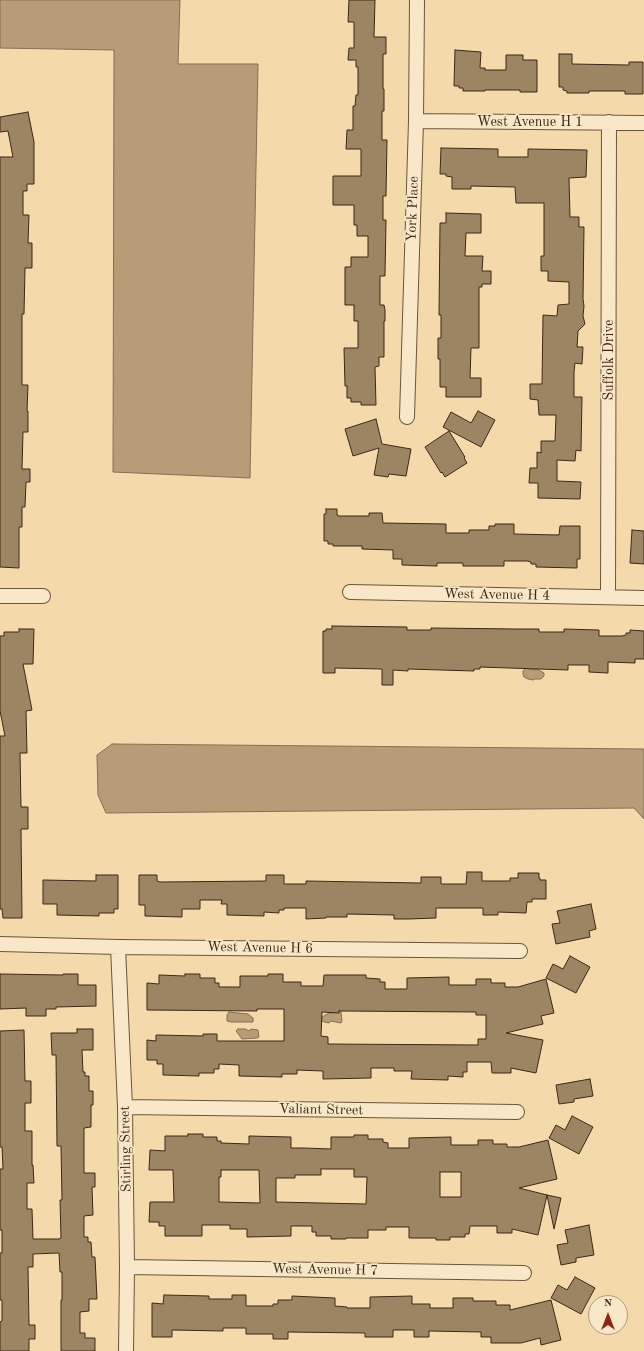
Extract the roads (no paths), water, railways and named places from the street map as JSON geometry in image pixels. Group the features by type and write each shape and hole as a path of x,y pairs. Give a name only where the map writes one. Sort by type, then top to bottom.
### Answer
{"street":[{"name":"York Place","path":"408,417 416,121 417,0"},
{"name":"West Avenue H 1","path":"416,121 644,123"},
{"name":"Suffolk Drive","path":"608,597 609,122"},
{"name":"West Avenue H 4","path":"350,592 644,598"},
{"path":"0,596 43,596"},
{"name":"West Avenue H 6","path":"0,944 118,947 520,950"},
{"name":"Stirling Street","path":"118,947 125,1108 127,1268 126,1351"},
{"name":"Valiant Street","path":"125,1108 517,1112"},
{"name":"West Avenue H 7","path":"127,1268 524,1273"}]}
